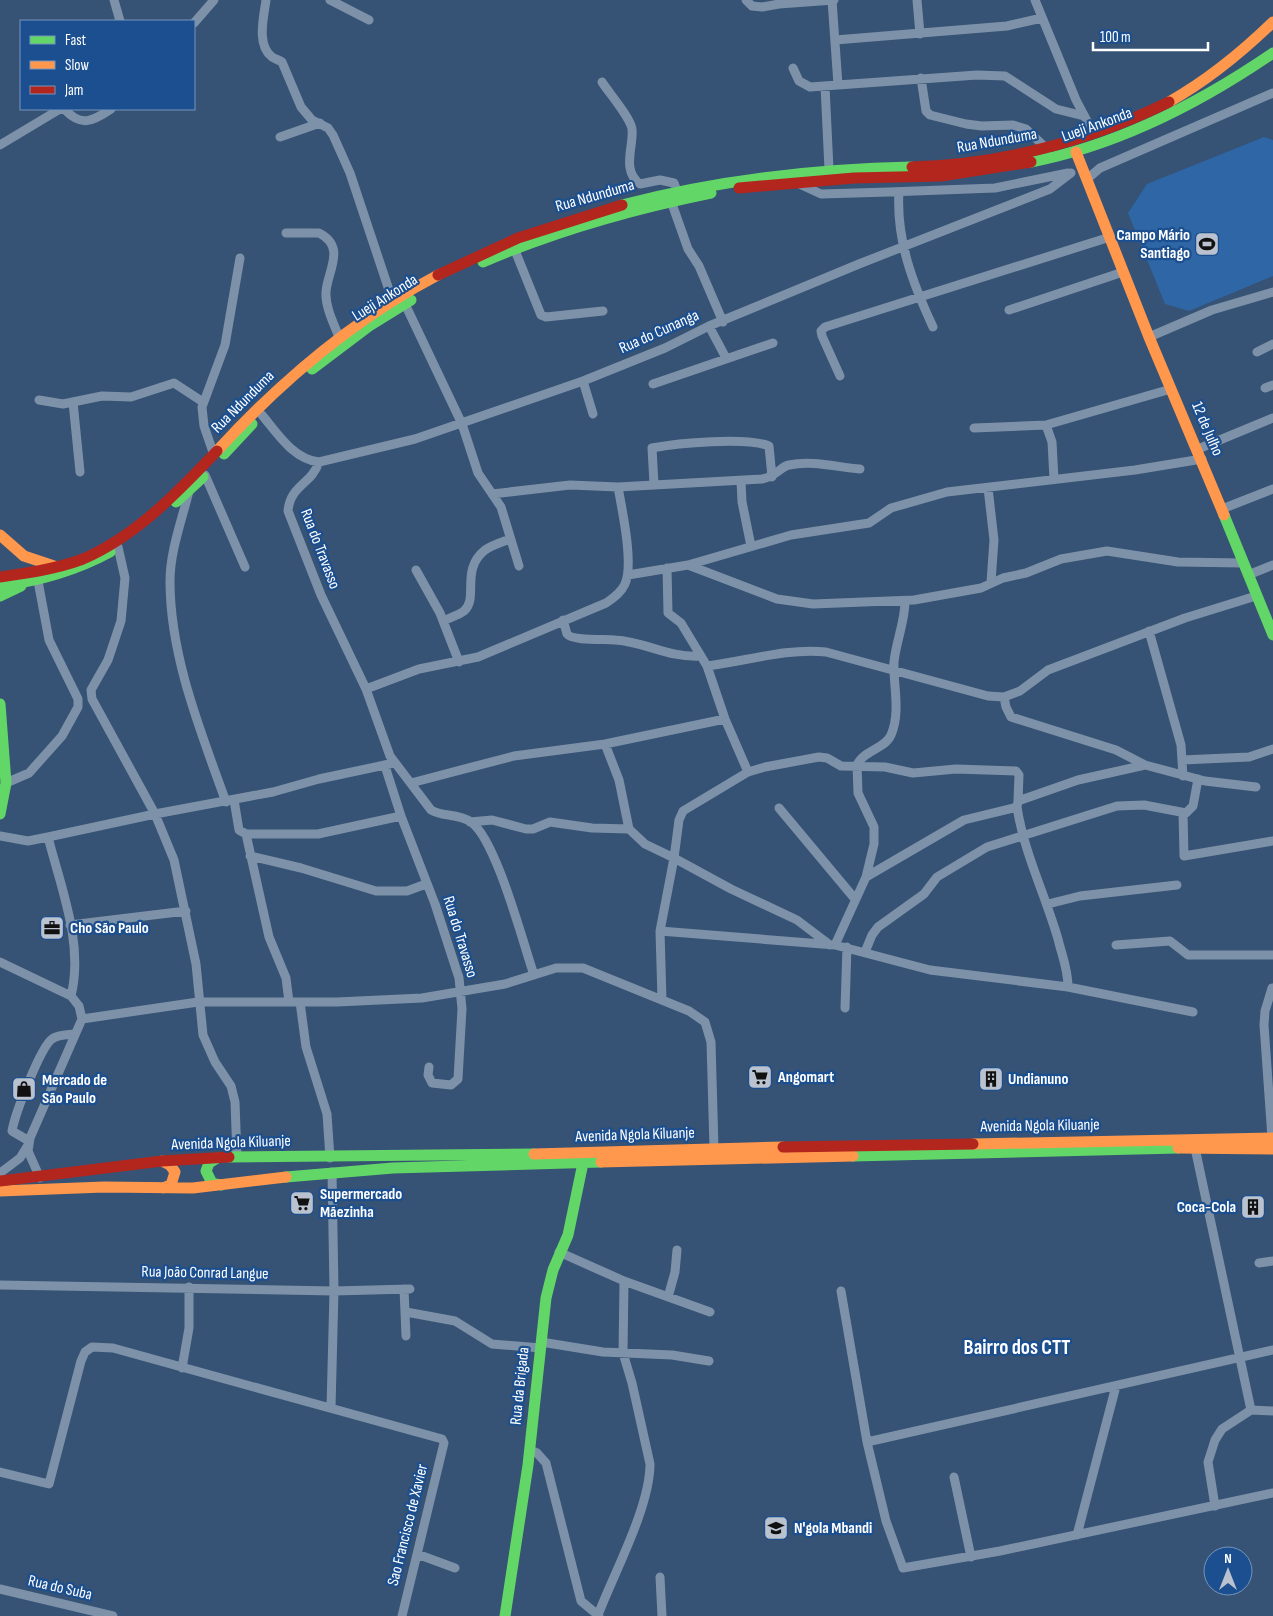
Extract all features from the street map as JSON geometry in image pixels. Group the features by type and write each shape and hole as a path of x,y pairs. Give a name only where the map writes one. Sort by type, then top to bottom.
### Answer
{"main road":[{"name":"Rua Ndunduma","path":"0,586 34,581 61,571 121,537 165,503 214,456 232,434 271,395 339,337 399,303 461,264 539,230 607,209 828,169 956,165 1000,160 1047,149 1094,134 1192,90 1234,59 1273,22"},
{"name":"Lueji Ankonda","path":"61,571 90,564 118,547 190,491 262,415 306,374 399,303 514,248 674,196 795,182 951,175 1014,165 1076,152 1164,117 1228,83 1273,53"},
{"name":"12 de Julho","path":"1076,152 1149,337 1200,454 1273,635"},
{"path":"0,535 8,545 23,557 61,571"},
{"name":"Rua Ndunduma","path":"0,577 61,571"},
{"path":"0,596 34,581"},
{"path":"0,704 2,763 6,783 0,814"},
{"name":"Avenida Ngola Kiluanje","path":"0,1181 40,1178 162,1161 237,1157 330,1158 1273,1138"},
{"name":"Avenida Ngola Kiluanje","path":"0,1191 111,1187 193,1188 332,1172 393,1168 1195,1148 1273,1149"},
{"path":"217,1158 209,1163 206,1171 212,1182 221,1184"},
{"path":"162,1161 170,1165 174,1172 171,1184 163,1188"},
{"name":"Rua da Brigada","path":"505,1616 530,1450 549,1285 568,1234 583,1163"}],"street":[{"path":"114,0 120,20"},
{"path":"195,23 214,0"},
{"path":"266,0 262,31 268,52 273,58 282,62 300,107 312,120 328,128 333,135 350,173 399,303 462,424 474,463 501,507 519,566"},
{"path":"330,0 369,20"},
{"path":"746,0 752,6 762,7 779,2 833,0 838,85"},
{"path":"917,0 920,34"},
{"path":"1038,1 1042,18 1084,116 1094,134"},
{"path":"835,40 1007,26 1042,18"},
{"path":"792,68 802,84 810,87 921,78 977,75 1005,76 1056,109 1084,116"},
{"path":"921,78 926,111 930,115 974,125 1013,124 1026,129 1047,149"},
{"path":"602,82 630,124 630,170 635,180 640,184 668,180 674,183 674,196 688,249 699,266 723,322"},
{"path":"825,86 828,169"},
{"path":"1087,179 1100,168 1273,93"},
{"path":"0,145 58,110"},
{"path":"65,110 72,117 84,121 100,116 109,110"},
{"path":"280,137 320,123"},
{"path":"795,182 821,194 995,188 1071,173 1083,168"},
{"name":"Rua do Cunanga","path":"319,462 415,439 582,381 665,348 709,326 723,322 859,264 904,248 1050,189 1071,173"},
{"path":"898,192 899,230 919,297 933,327"},
{"path":"286,233 319,233 331,245 335,261 326,297 339,337"},
{"path":"840,376 822,336 824,327 1110,237"},
{"path":"514,248 541,315 546,318 603,311"},
{"path":"214,456 204,426 203,402 224,345 240,258"},
{"path":"1009,310 1123,272"},
{"path":"1149,337 1212,310 1273,292"},
{"path":"709,326 726,358"},
{"path":"653,384 705,368 726,358 772,342"},
{"path":"1257,352 1273,344"},
{"path":"582,381 593,414"},
{"path":"39,400 56,404 102,396 131,397 171,383 180,385 203,402"},
{"path":"974,428 1046,424 1171,389"},
{"path":"73,402 80,472"},
{"path":"262,415 299,455 319,462"},
{"path":"628,575 688,565 804,532 864,525 891,508 947,492 1135,470 1200,454 1273,418"},
{"path":"1046,424 1052,442 1054,479"},
{"path":"654,484 652,448 720,442 758,443 769,446 772,477"},
{"name":"Rua do Travasso","path":"319,462 312,475 290,496 288,511 321,595 366,689 390,765 401,816 438,912 462,992 458,1079 451,1085 432,1083 428,1075 429,1067"},
{"path":"492,494 570,485 618,487 741,481 772,477 788,465 823,463 860,469"},
{"path":"205,475 245,567"},
{"path":"741,481 742,502 751,546"},
{"path":"366,689 419,669 478,657 563,620 606,604 615,597 624,585 628,575 627,541 618,487"},
{"path":"988,488 994,540 991,582"},
{"path":"1222,509 1273,489"},
{"path":"190,491 173,556 170,579 171,603 183,672 201,732 230,801 238,830 246,834 318,834 401,816"},
{"path":"443,621 464,611 467,606 471,596 471,570 479,557 487,549 510,539"},
{"path":"118,547 125,578 121,621 108,660 91,690 91,695 100,717 154,814 174,860 196,964 198,1002 207,1047 233,1092 236,1116 237,1157"},
{"path":"688,565 789,602 842,604 905,601 981,588 991,582 1026,573 1061,559 1107,551 1178,562 1243,563"},
{"path":"1248,575 1273,565"},
{"path":"667,568 668,612 680,624 708,666 725,719 748,772"},
{"path":"416,570 443,621 459,662"},
{"path":"6,783 29,773 62,736 74,719 78,707 78,699 49,640 34,581"},
{"path":"708,666 811,650 826,652 988,696 1004,697 1020,691 1048,670 1149,631 1256,596"},
{"path":"833,945 866,876 874,844 874,827 858,793 857,765 864,756 887,742 892,732 896,705 896,651 904,618 905,601"},
{"path":"563,620 567,634 574,638 618,640 641,644 666,654 701,656"},
{"path":"1149,631 1172,711 1182,760 1183,776"},
{"path":"78,699 91,695"},
{"path":"1004,697 1006,707 1011,716 1116,750 1145,765 1198,779 1256,787"},
{"path":"411,783 514,756 605,744 725,719"},
{"path":"605,744 619,780 629,829 645,844 731,889 797,920 833,945"},
{"path":"1182,760 1249,757 1273,748"},
{"path":"662,1000 660,931 679,820 684,811 748,772 820,757 841,766 885,767 912,773 956,769 1016,771 1020,775 1017,804 1022,836 1048,904 1067,967 1068,987"},
{"path":"0,836 28,841 48,838 154,814 273,792 319,779 390,765 411,783 433,812 454,815 470,822 489,846 534,975"},
{"path":"866,876 898,860 944,830 964,820 1017,804 1078,780 1145,765"},
{"path":"866,952 872,935 878,927 924,894 938,876 974,853 1118,806 1144,805 1183,813 1192,810 1198,779"},
{"path":"779,808 855,899"},
{"path":"1183,813 1184,856 1273,842"},
{"path":"470,822 492,820 526,829 533,829 550,822 592,828 629,829"},
{"path":"246,834 269,937 286,978 289,1002"},
{"path":"48,838 70,926 75,960 71,996"},
{"path":"250,856 336,878 376,891 407,891 426,884"},
{"path":"1048,904 1080,896 1177,885"},
{"path":"70,926 186,911"},
{"path":"660,931 847,947 952,974 1068,987 1193,1012"},
{"path":"1116,945 1170,941 1188,955 1273,955"},
{"path":"845,1008 847,947"},
{"path":"0,962 71,996 79,1006 82,1019 29,1143 20,1158 0,1173"},
{"path":"82,1019 198,1002 378,1001 462,992 505,984 556,968 583,968 689,1011 708,1027 711,1042 714,1149"},
{"path":"1272,988 1265,1011 1264,1025 1273,1138"},
{"path":"300,1002 306,1048 327,1114 330,1158"},
{"path":"29,1143 12,1131 24,1095 49,1042 58,1035 75,1034"},
{"path":"29,1143 30,1157 40,1178"},
{"path":"1195,1148 1251,1410"},
{"path":"0,1472 49,1484 77,1374 85,1352 92,1347 113,1348 330,1408 334,1291 332,1172"},
{"path":"668,1297 675,1272 677,1250"},
{"path":"560,1252 624,1281 710,1312"},
{"path":"1259,1262 1273,1261"},
{"path":"530,1450 538,1453 546,1463 581,1600 595,1615 643,1504 650,1475 650,1464 636,1397 623,1353 624,1281"},
{"name":"Rua João Conrad Langue","path":"0,1285 334,1291 407,1289 406,1312"},
{"path":"182,1368 189,1328 190,1287"},
{"path":"841,1291 867,1442 886,1521 900,1566 906,1568 971,1556 1273,1494"},
{"path":"406,1336 406,1312 455,1321 492,1344 541,1345 623,1353 672,1355 709,1361"},
{"path":"867,1442 1273,1350"},
{"path":"1077,1535 1116,1386"},
{"name":"Sao Francisco de Xavier","path":"330,1408 443,1441 402,1616"},
{"path":"1215,1506 1208,1473 1210,1451 1222,1429 1251,1410 1273,1411"},
{"path":"954,1477 971,1556"},
{"path":"417,1554 455,1568"},
{"path":"660,1577 662,1616"},
{"name":"Rua do Suba","path":"0,1589 114,1616"}],"shaded area":[{"name":"Campo Mário Santiago","path":"1264,137 1273,140 1273,276 1189,311 1165,304 1128,213 1147,184"}],"traffic: fast":[{"path":"1031,162 1096,145 1158,120 1217,89 1273,53"},
{"path":"622,205 658,196 766,177 839,170 912,167"},
{"path":"483,262 567,230 652,206 711,193"},
{"path":"312,369 369,326 411,300"},
{"path":"224,454 252,424"},
{"path":"176,502 203,477"},
{"path":"1224,515 1273,635"},
{"path":"0,586 56,574 84,565 110,552"},
{"path":"0,596 21,586"},
{"path":"0,704 6,783 0,814"},
{"path":"853,1156 1178,1148"},
{"path":"229,1157 534,1154"},
{"path":"217,1158 209,1163 206,1171 212,1183 221,1185"},
{"path":"286,1177 393,1168 601,1162"},
{"path":"505,1616 528,1465 546,1298 553,1270 568,1235 583,1163"}],"traffic: slow":[{"path":"1169,102 1197,85 1224,65 1273,22"},
{"path":"1076,152 1149,337 1224,515"},
{"path":"217,451 267,400 320,353 377,311 438,275"},
{"path":"0,535 24,556 54,566"},
{"path":"973,1144 1273,1138"},
{"path":"534,1154 783,1147"},
{"path":"1178,1148 1273,1149"},
{"path":"601,1162 853,1156"},
{"path":"162,1161 170,1165 175,1172 171,1185 163,1188"},
{"path":"0,1191 104,1187 193,1188 286,1177"}],"traffic: jam":[{"path":"912,167 979,161 1012,156 1044,148 1107,129 1169,102"},
{"path":"739,188 854,178 941,176 1031,162"},
{"path":"438,275 518,238 622,205"},
{"path":"0,577 31,572 83,559 121,538 155,512 217,451"},
{"path":"783,1147 973,1144"},
{"path":"0,1181 162,1161 229,1157"}],"place":[{"name":"Campo Mário Santiago","path":"1207,244"},
{"name":"Cho São Paulo","path":"52,928"},
{"name":"Angomart","path":"760,1077"},
{"name":"Undianuno","path":"991,1079"},
{"name":"Mercado de São Paulo","path":"24,1089"},
{"name":"Supermercado Mãezinha","path":"302,1203"},
{"name":"Coca-Cola","path":"1253,1207"},
{"name":"N'gola Mbandi","path":"776,1528"}],"district":[{"name":"Bairro dos CTT","path":"1017,1347"}]}
